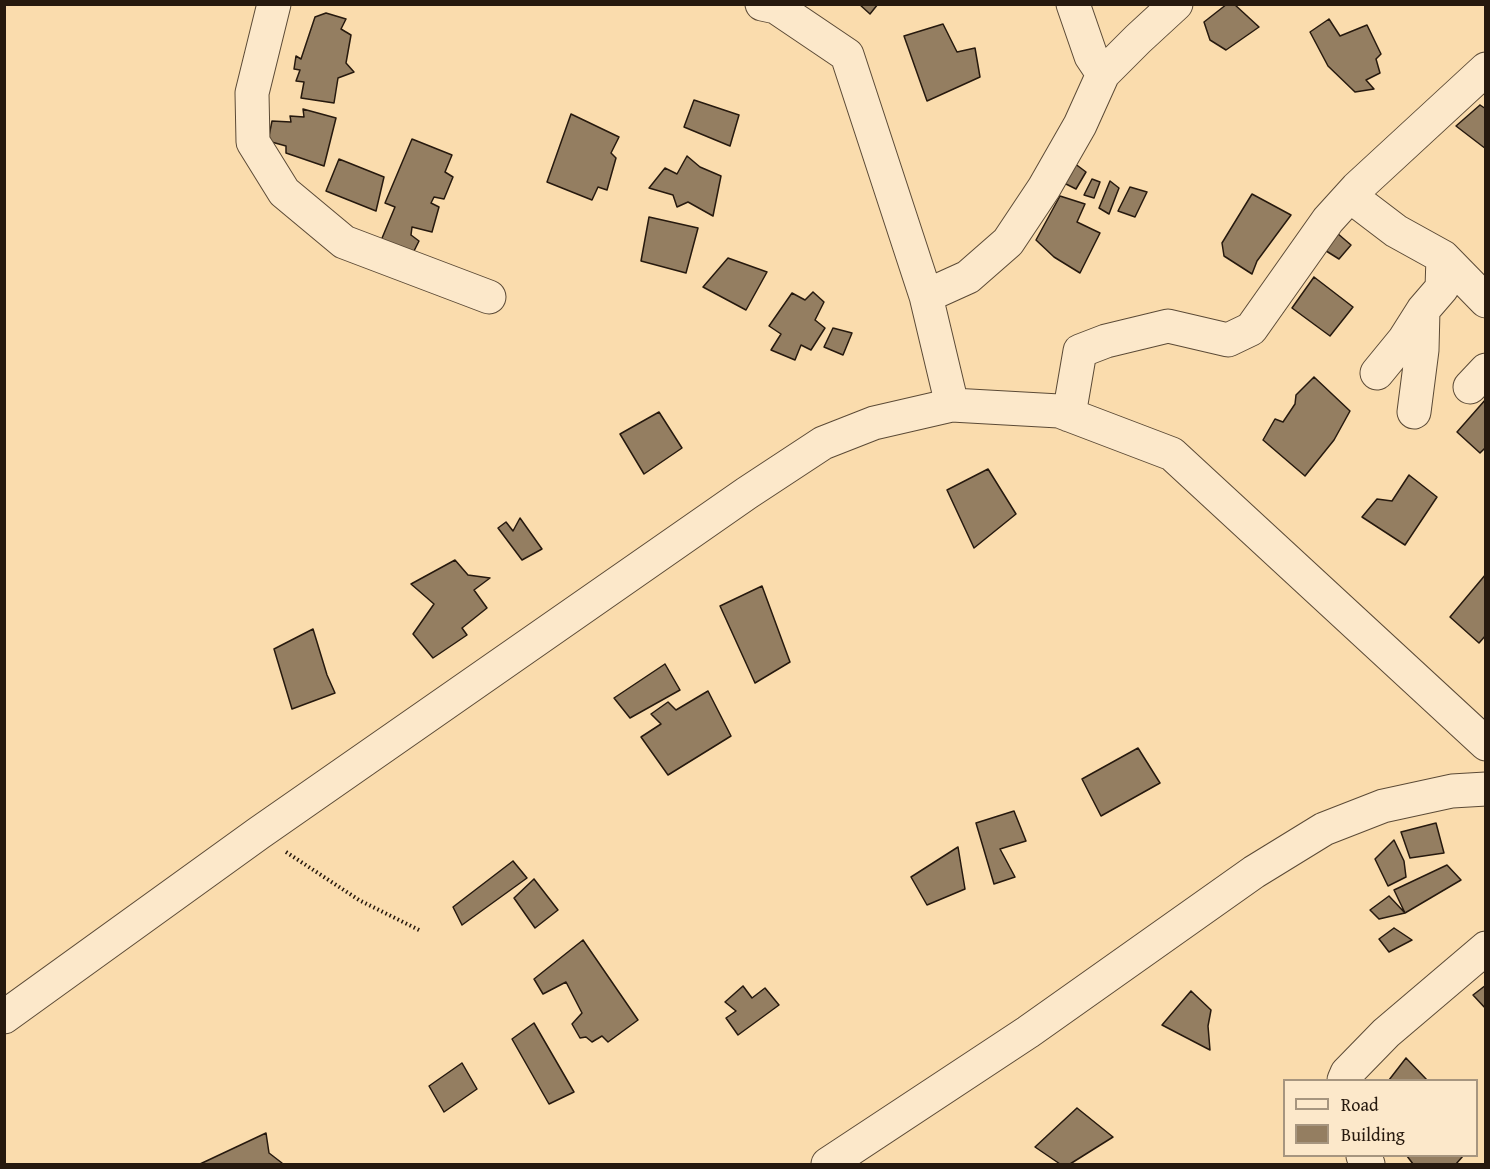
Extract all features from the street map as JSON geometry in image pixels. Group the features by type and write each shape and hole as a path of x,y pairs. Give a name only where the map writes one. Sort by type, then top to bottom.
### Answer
{"street":[{"path":"274,4 252,93 253,142 284,192 345,242 489,297"},
{"path":"762,4 776,7 847,55 926,296 952,405"},
{"path":"1073,4 1091,56 1103,74"},
{"path":"926,296 968,277 1008,242 1044,188 1080,125 1103,74 1176,4"},
{"path":"1069,415 1080,351 1106,341 1168,326 1228,340 1251,329 1328,220 1350,196 1485,69"},
{"path":"1350,196 1396,231 1443,257 1485,301"},
{"path":"1377,373 1442,288 1443,257"},
{"path":"1414,412 1422,350 1423,310"},
{"path":"4,1017 259,833 747,493 823,443 874,423 952,405 1059,411 1172,453 1485,744"},
{"path":"828,1164 1028,1032 1254,872 1324,829 1383,806 1452,791 1485,789"},
{"path":"1344,1079 1347,1073 1386,1033 1485,948"}],"path":[{"path":"259,833 308,868 359,900 421,931"}],"building":[{"path":"859,4 878,4 870,14"},
{"path":"1227,4 1234,4 1259,27 1226,50 1210,40 1204,22"},
{"path":"326,13 346,19 341,29 351,35 346,63 354,72 338,78 334,103 301,98 304,82 296,81 300,70 294,69 296,56 301,59 315,17"},
{"path":"1329,19 1340,36 1367,25 1381,54 1376,59 1380,73 1366,80 1374,89 1355,92 1328,66 1310,32"},
{"path":"943,24 957,52 975,48 980,77 927,101 904,36"},
{"path":"694,100 739,115 730,146 684,127"},
{"path":"1480,105 1486,109 1486,149 1456,126"},
{"path":"303,109 336,118 324,166 286,153 286,146 268,141 272,121 291,122 290,116 304,117"},
{"path":"571,114 619,137 611,153 616,158 607,190 598,187 592,200 547,182"},
{"path":"412,139 452,155 445,172 453,177 444,199 434,197 431,203 439,207 432,232 412,227 411,235 419,241 413,253 380,243 395,207 385,203"},
{"path":"687,156 700,167 721,176 713,216 688,202 677,207 673,195 649,188 665,168 677,174"},
{"path":"339,159 384,177 376,211 326,191"},
{"path":"1074,163 1086,172 1076,189 1060,181"},
{"path":"1092,179 1100,182 1094,198 1084,195"},
{"path":"1110,181 1119,188 1109,214 1099,208"},
{"path":"1130,187 1147,192 1135,217 1118,211"},
{"path":"1252,194 1291,215 1257,261 1252,274 1224,256 1222,243"},
{"path":"1060,196 1085,204 1077,222 1100,233 1080,273 1054,257 1036,240"},
{"path":"649,217 698,228 686,273 641,261"},
{"path":"1337,233 1351,245 1339,259 1323,249"},
{"path":"728,258 767,272 746,310 703,287"},
{"path":"1314,277 1353,307 1330,336 1292,308"},
{"path":"813,292 824,302 815,320 825,328 811,350 801,345 795,360 771,350 781,334 769,326 792,293 805,300"},
{"path":"833,328 852,333 843,355 824,347"},
{"path":"1314,377 1350,411 1334,440 1305,476 1263,440 1275,419 1283,422 1295,404 1296,395"},
{"path":"1486,399 1486,447 1480,453 1457,432"},
{"path":"659,412 682,448 644,474 620,434"},
{"path":"988,469 1016,514 974,548 947,490"},
{"path":"1409,475 1437,497 1405,545 1362,517 1377,499 1392,501"},
{"path":"520,518 542,549 522,560 498,528 506,522 513,531"},
{"path":"455,560 468,575 490,578 474,590 487,608 462,628 467,635 433,658 413,634 434,604 411,584"},
{"path":"1486,574 1486,635 1479,643 1450,617"},
{"path":"762,586 790,662 755,683 720,606"},
{"path":"313,629 335,693 292,709 274,649"},
{"path":"665,664 680,690 630,718 614,698"},
{"path":"708,691 731,736 668,775 641,737 661,724 651,714 668,702 676,710"},
{"path":"1138,748 1160,783 1101,816 1082,779"},
{"path":"1014,811 1026,841 1000,849 1015,877 994,884 976,823"},
{"path":"1436,823 1444,853 1410,858 1401,832"},
{"path":"1394,840 1404,861 1406,877 1388,886 1375,859"},
{"path":"958,847 965,889 927,905 911,877"},
{"path":"513,861 527,878 462,925 453,907"},
{"path":"1447,865 1461,880 1405,913 1394,890"},
{"path":"534,879 558,910 535,928 514,898"},
{"path":"1389,896 1405,913 1379,919 1370,910"},
{"path":"1394,928 1412,940 1389,952 1379,939"},
{"path":"583,940 638,1020 608,1042 602,1036 592,1042 586,1037 580,1038 572,1024 582,1013 566,982 543,994 534,979"},
{"path":"1486,985 1486,1009 1473,995"},
{"path":"743,986 752,998 765,988 779,1005 738,1035 726,1018 736,1011 725,1002"},
{"path":"1191,991 1211,1010 1208,1026 1210,1050 1162,1025"},
{"path":"534,1023 574,1092 549,1104 512,1039"},
{"path":"1406,1058 1426,1079 1390,1079"},
{"path":"462,1063 477,1089 444,1112 429,1086"},
{"path":"1077,1108 1113,1137 1070,1164 1060,1164 1035,1147"},
{"path":"266,1133 269,1153 282,1163 280,1164 200,1164"},
{"path":"1408,1157 1462,1157 1456,1164 1413,1164"}]}
